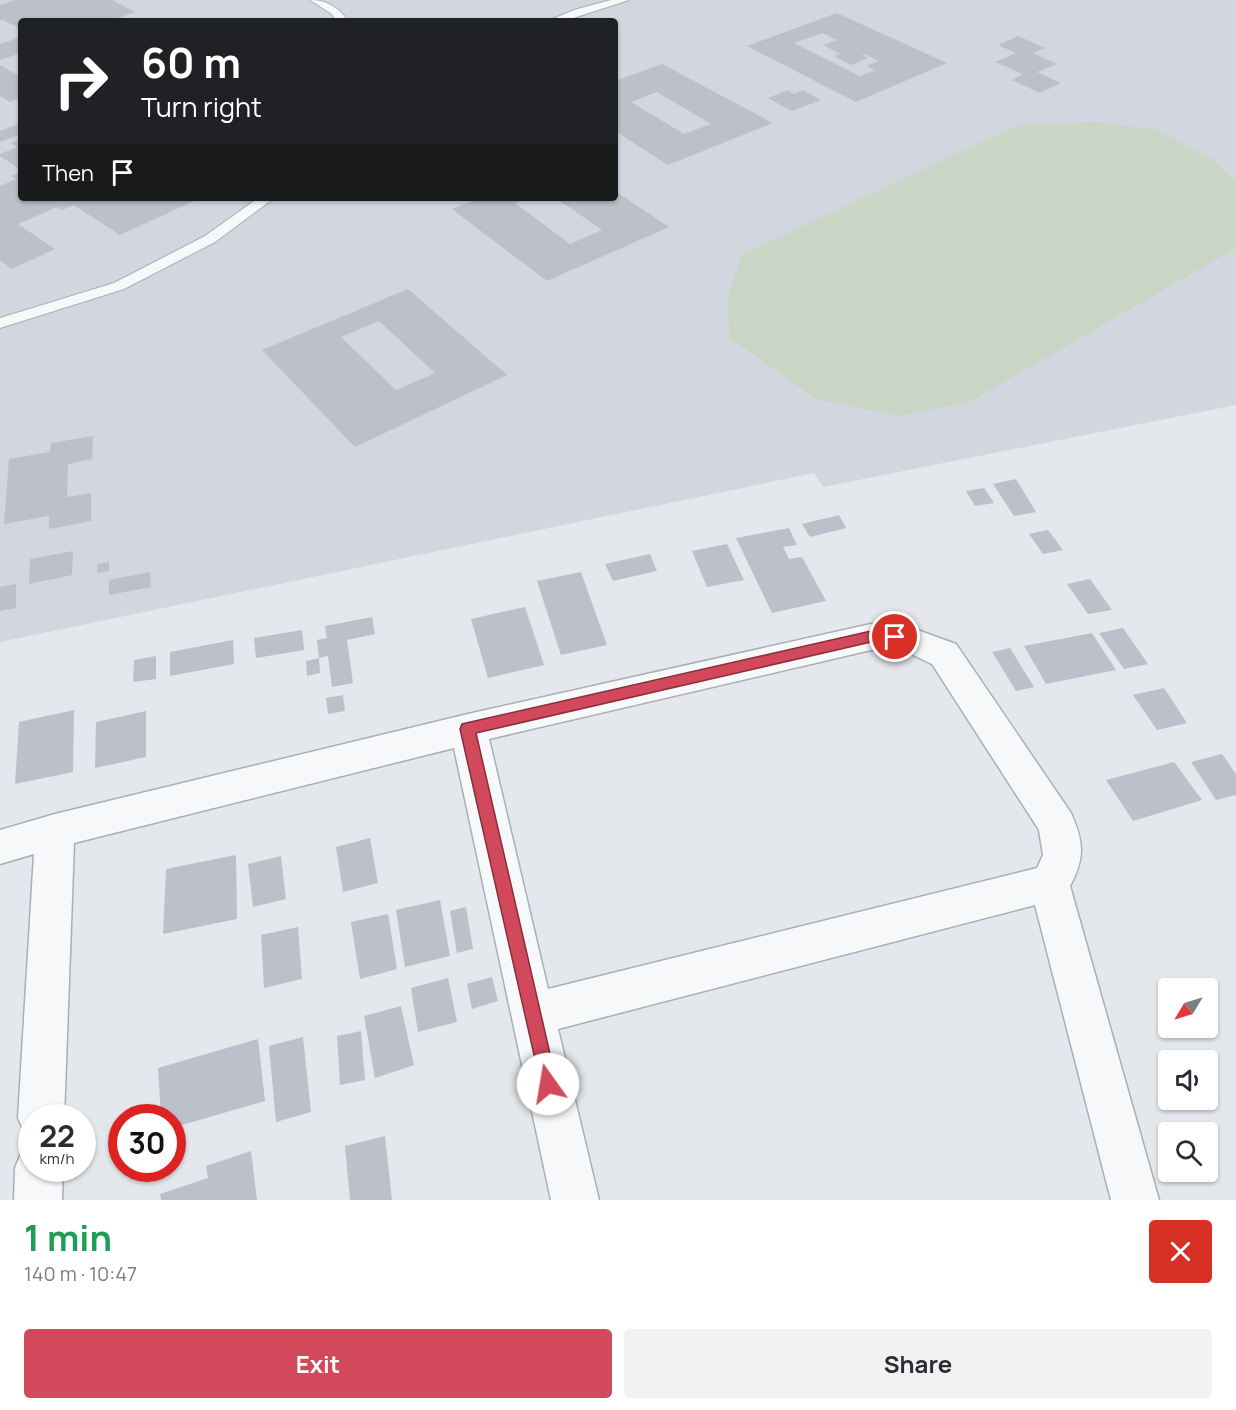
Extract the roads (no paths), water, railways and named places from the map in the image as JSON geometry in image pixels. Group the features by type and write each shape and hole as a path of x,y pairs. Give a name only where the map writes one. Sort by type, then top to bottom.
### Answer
{"street":[{"path":"0,847 55,831 468,729 871,637 895,637 920,642 944,654 1057,825 1064,853 1060,870 1049,883 532,1014"},
{"path":"468,729 575,1200"},
{"path":"42,1104 55,831"},
{"path":"1049,883 1135,1200"},
{"path":"38,1200 39,1182"}],"lane":[{"path":"315,0 336,12 340,18"},
{"path":"564,18 624,0"},
{"path":"0,323 119,285 210,239 263,201"}]}
